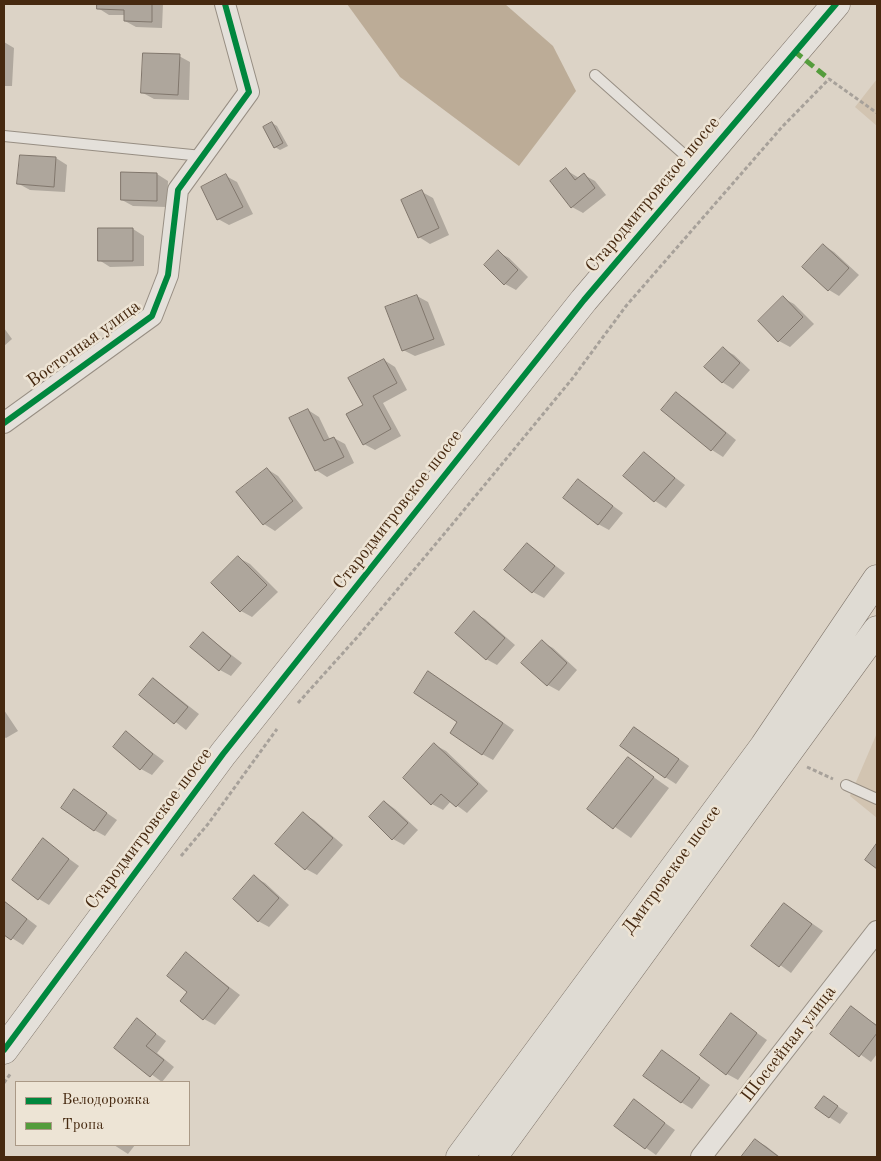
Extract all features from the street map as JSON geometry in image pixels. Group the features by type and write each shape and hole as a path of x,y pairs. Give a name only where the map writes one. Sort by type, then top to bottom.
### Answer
{"highway":[{"name":"Дмитровское шоссе","path":"460,1157 764,746 877,579"},
{"name":"Дмитровское шоссе","path":"492,1157 786,758 877,630"}],"street":[{"name":"Восточная улица","path":"4,423 152,316 168,275 178,190 249,92 225,4"},
{"name":"Стародмитровское шоссе","path":"10,1058 223,754 584,300 836,4"},
{"name":"Шоссейная улица","path":"701,1157 877,930"}],"lane":[{"path":"595,75 697,166"},
{"path":"4,136 203,156"},
{"path":"846,785 877,799"}],"path":[{"path":"295,705 360,634 450,527 572,379 626,306 782,127 829,79 877,113"},
{"path":"178,859 208,824 277,728"},
{"path":"786,758 846,785"},
{"path":"4,1083 10,1058"}],"shaded area":[{"path":"347,4 505,4 553,46 576,91 519,166 400,77"},
{"path":"877,79 877,126 855,107"},
{"path":"877,733 877,818 850,796"}],"building":[{"path":"97,4 152,4 152,22 124,21 124,10 97,9"},
{"path":"143,53 180,54 178,95 141,93"},
{"path":"272,122 283,143 274,148 263,127"},
{"path":"20,155 56,157 54,187 17,184"},
{"path":"566,168 575,180 584,173 595,188 571,208 550,181"},
{"path":"121,172 157,173 157,201 121,200"},
{"path":"226,174 243,207 217,220 201,187"},
{"path":"422,190 439,228 418,238 401,200"},
{"path":"98,228 133,228 133,261 98,261"},
{"path":"823,244 849,268 828,291 802,267"},
{"path":"498,250 518,270 504,285 484,265"},
{"path":"417,295 434,339 402,351 385,307"},
{"path":"783,296 803,317 778,342 758,321"},
{"path":"723,347 740,363 722,383 704,367"},
{"path":"384,359 397,383 373,396 391,429 363,445 346,414 363,405 348,378"},
{"path":"676,392 726,433 711,451 661,410"},
{"path":"308,409 324,441 334,437 344,457 315,471 289,418"},
{"path":"644,452 675,478 654,502 623,476"},
{"path":"267,468 293,501 263,525 236,492"},
{"path":"578,479 613,506 598,525 563,498"},
{"path":"527,543 555,566 532,593 504,570"},
{"path":"238,556 267,585 240,612 211,583"},
{"path":"474,611 505,638 486,660 455,633"},
{"path":"203,632 231,656 219,671 190,647"},
{"path":"542,640 567,663 547,686 521,663"},
{"path":"428,671 503,723 482,755 450,733 457,722 414,693"},
{"path":"153,678 188,707 174,724 139,695"},
{"path":"634,727 679,759 665,778 620,746"},
{"path":"126,731 153,754 140,770 113,747"},
{"path":"434,743 478,784 456,807 441,794 431,805 403,778"},
{"path":"628,757 654,777 613,829 587,809"},
{"path":"74,789 107,813 94,831 61,808"},
{"path":"384,801 408,823 392,840 369,817"},
{"path":"303,812 333,838 305,870 275,844"},
{"path":"43,838 69,859 38,900 12,880"},
{"path":"877,843 877,869 865,860"},
{"path":"254,875 279,898 258,922 233,899"},
{"path":"4,901 27,919 11,940 4,935"},
{"path":"784,903 812,924 779,967 751,946"},
{"path":"186,952 229,988 203,1020 180,1001 187,992 167,976"},
{"path":"851,1006 877,1026 877,1033 859,1057 830,1034"},
{"path":"731,1013 757,1033 726,1075 700,1055"},
{"path":"137,1018 156,1034 146,1046 164,1060 150,1077 114,1048"},
{"path":"662,1050 700,1078 681,1103 643,1076"},
{"path":"824,1096 838,1106 829,1118 815,1108"},
{"path":"634,1099 665,1123 645,1149 614,1126"},
{"path":"755,1139 779,1157 741,1157"}],"marked path":[{"path":"794,51 829,79"}],"cycle path":[{"path":"4,423 152,316 168,275 178,190 249,92 225,4"},
{"path":"4,1050 223,754 584,300 836,4"}]}
